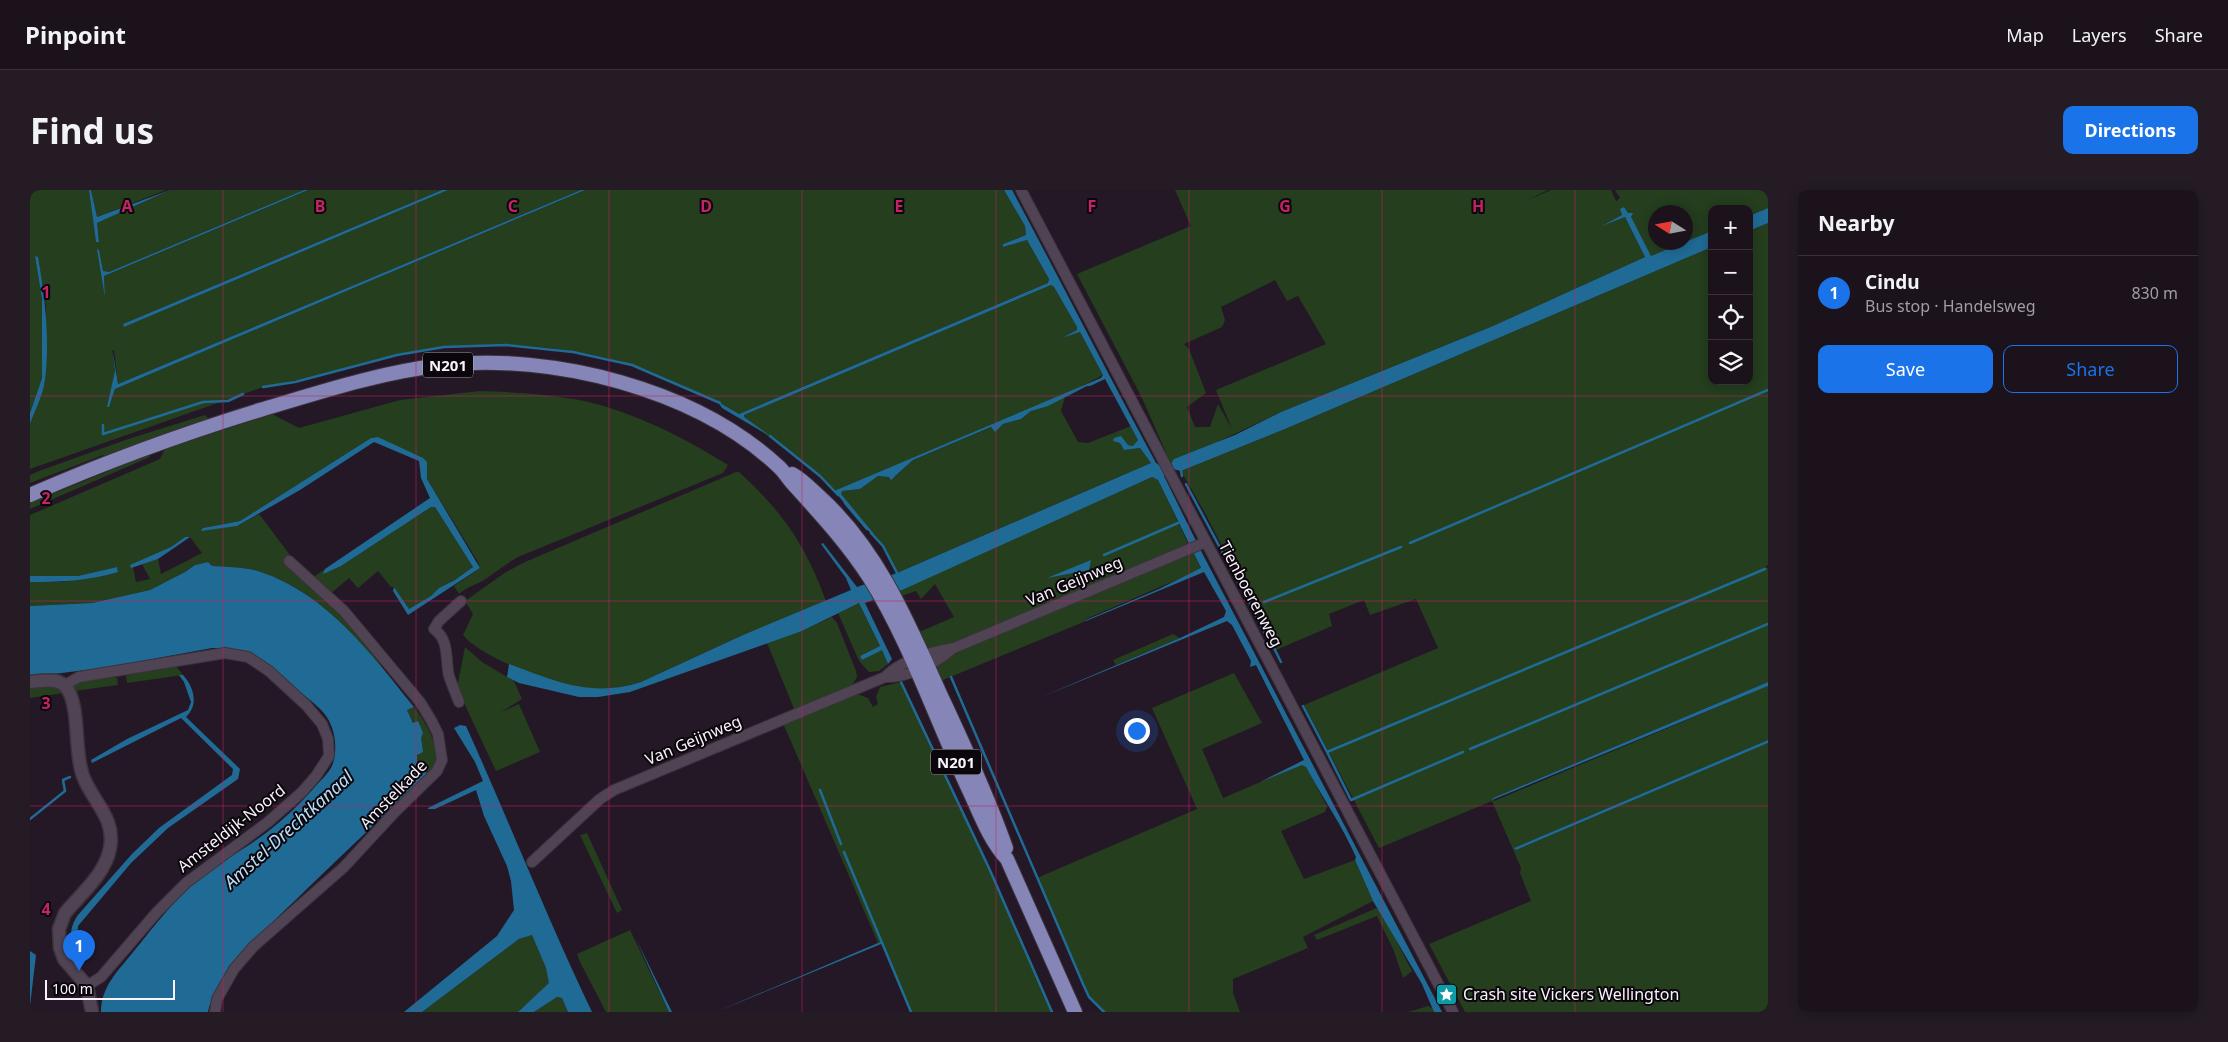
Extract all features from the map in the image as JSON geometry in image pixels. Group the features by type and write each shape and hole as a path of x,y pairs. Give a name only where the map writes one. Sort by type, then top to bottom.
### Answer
{"main road":[{"name":"N201","path":"30,495 106,463 168,440 302,398 412,370 476,363 507,363 558,368 627,384 655,394 708,418 733,433 781,468 873,572 888,597 997,822 1006,849 1007,859 1075,1012"}],"street":[{"name":"Tienboerenweg","path":"1022,190 1164,461 1204,543 1453,1012"},
{"name":"Van Geijnweg","path":"532,862 600,800 614,790 885,677 892,670 944,656 954,648 1204,543"},
{"name":"Amstelkade","path":"215,1012 216,999 234,969 254,946 344,867 394,813 437,771 442,760 438,734 432,720 420,702 344,611 289,561"},
{"path":"459,702 449,675 446,644 439,632 434,629 439,621 461,601"},
{"name":"Amsteldijk-Noord","path":"64,685 79,677 225,653 248,657 269,671 306,705 322,724 328,739 329,756 316,776 302,792 268,822 186,883 157,912 101,977 87,986"},
{"path":"30,682 51,680 64,685 69,690 82,775 110,825 112,837 110,850 103,866 65,913 59,929 64,959 87,986 92,1012"}],"green space":[{"path":"30,190 89,190 96,242 99,241 97,223 170,190 304,190 109,272 103,271 98,249 105,298 104,276 308,190 442,190 123,324 124,327 448,190 581,190 118,384 114,350 112,350 115,371 109,407 115,389 585,190 1004,190 1025,226 1026,235 1003,244 1004,247 1027,240 1049,279 1048,283 739,414 660,376 610,359 539,347 467,345 399,354 286,383 263,387 30,469 30,424 45,382 46,306 38,257 35,256 42,299 42,378 30,413"},
{"path":"91,190 166,190 97,217"},
{"path":"1175,190 1548,190 1523,202 1551,190 1611,190 1616,201 1620,198 1615,190 1768,190 1768,208 1753,214 1753,205 1708,205 1708,233 1693,239 1693,205 1648,205 1648,250 1667,250 1651,256 1624,207 1622,215 1607,224 1625,217 1645,257 1493,326 1281,412 1171,464 1142,398 1077,274 1191,226","holes":["1275,280 1287,301 1298,296 1326,344 1216,390 1232,429 1218,404 1210,427 1195,427 1187,407 1206,393 1189,349 1184,344 1222,327 1225,320 1221,307"]},
{"path":"1768,223 1768,565 1765,567 1768,568 1768,682 1493,798 1494,801 1768,686 1768,740 1514,848 1516,850 1768,743 1768,1012 1465,1012 1429,944 1531,901 1520,873 1521,868 1492,801 1379,848 1304,705 1438,648 1416,599 1370,615 1364,600 1329,614 1332,626 1276,650 1205,513 1181,471 1285,429 1708,249 1708,385 1753,385 1753,229"},
{"path":"1051,285 1077,327 1077,330 1062,338 1080,332 1103,375 1067,394 834,491 820,476 743,417 744,415"},
{"path":"480,391 527,393 574,399 615,409 654,425 728,465 723,473 518,557 459,594 454,586 480,568 427,479 427,462 378,437 371,438 240,521 203,528 237,526 259,514 296,563 285,565 328,599 366,644 387,674 346,628 315,601 298,589 280,580 249,569 212,566 208,562 195,565 150,590 92,603 30,606 30,582 62,582 118,571 117,567 78,576 30,576 30,515 160,459 165,449 272,414 299,428 400,400","holes":["185,537 190,537 202,553 161,574 158,559 142,564 150,579 136,582 133,567 171,547"]},
{"path":"1065,397 1061,411 1078,442 1088,443 1131,426 1138,440 1136,445 1120,443 1124,450 1140,448 1151,463 897,573 883,546 840,494 842,491 860,489 878,476 895,477 913,460 992,427 999,428 1003,424 1021,419 1031,411"},
{"path":"205,415 208,418 205,422 104,457 103,455 30,483 30,475 39,471 128,439"},
{"path":"148,453 150,457 30,509 30,503"},
{"path":"739,472 755,487 781,516 810,563 826,601 743,635 641,682 611,688 580,688 535,675 485,652 463,635 473,614 465,601 506,572 525,562"},
{"path":"1152,477 1158,480 1188,543 1160,558 958,642 926,651 917,633 954,617 935,584 921,599 916,591 899,597 896,591"},
{"path":"431,507 435,507 473,567 455,580 439,588 431,596 409,609 394,587 391,587 378,571 358,588 349,578 330,594 312,578 325,569 324,573 341,566"},
{"path":"1193,552 1201,569 1086,619 1086,621 938,682 932,667 971,645"},
{"path":"859,603 880,646 860,656 862,660 882,649 888,664 879,671 869,672 859,661 838,613"},
{"path":"832,617 837,623 857,677 851,687 795,711 767,643 802,631"},
{"path":"1173,634 1180,638 1116,665 1113,660"},
{"path":"465,647 482,662 514,681 522,699 501,712 519,704 540,752 496,771 457,688"},
{"path":"176,666 183,675 127,683 126,676 130,673"},
{"path":"1234,673 1262,723 1202,749 1223,798 1302,764 1306,767 1327,806 1325,812 1281,831 1304,879 1355,860 1373,901 1303,937 1308,948 1233,979 1233,993 1240,1012 1104,1012 1089,997 1037,878 1197,809 1152,708"},
{"path":"117,678 118,685 74,691 71,686 79,682"},
{"path":"901,682 989,868 1052,1012 910,1012 882,943 878,943 783,723 857,694 868,698 873,707 878,704 876,697 880,687"},
{"path":"56,685 64,693 30,698 30,687"},
{"path":"414,707 428,728 436,751 437,768 427,774 416,762 421,738 407,710"},
{"path":"587,833 622,910 617,913 580,835"},
{"path":"1379,907 1412,971 1403,978 1394,951 1377,916 1317,940 1314,935"},
{"path":"630,930 669,1012 606,1012 580,962 577,954"},
{"path":"532,935 546,968 550,983 518,1012 422,1012 519,939"},
{"path":"557,997 562,998 568,1012 534,1012"},
{"path":"1428,1006 1434,1012 1408,1012"}],"water":[{"path":"89,190 91,190 97,217 170,190 97,223 99,242 96,242"},
{"path":"304,190 308,190 104,276 105,298 97,249 99,250 103,271 109,272"},
{"path":"442,190 448,190 124,327 123,324"},
{"path":"581,190 585,190 115,389 109,407 107,407 115,371 112,347 118,384"},
{"path":"1004,190 1012,190 1156,463 1163,467 1171,464 1174,459 1235,435 1281,412 1493,326 1645,257 1625,217 1602,226 1622,215 1620,209 1624,207 1628,213 1633,213 1631,217 1651,256 1666,250 1693,250 1693,239 1708,233 1708,249 1285,429 1181,471 1173,469 1164,476 1200,549 1442,1012 1434,1012 1422,984 1373,901 1345,834 1306,767 1302,765 1260,782 1304,760 1256,665 1250,667 1251,661 1232,625 1227,621 1039,698 1180,638 1224,617 1226,611 1204,572 1086,621 1201,568 1158,480 1152,477 902,590 865,603 892,659 888,664 882,650 862,660 860,656 880,646 859,603 802,631 630,692 598,697 579,697 519,683 507,677 509,664 558,681 589,688 623,687 641,682 743,635 851,590 846,578 821,544 823,543 857,587 897,573 1151,463 1140,448 1124,450 1120,443 1113,441 1114,438 1121,436 1128,445 1133,446 1138,440 1105,379 1048,406 1031,411 1021,419 1003,424 995,432 991,427 913,460 891,480 889,477 878,476 860,489 842,491 841,494 874,534 872,535 834,491 1101,378 1103,375 1080,332 1062,338 1077,330 1077,327 1051,285 744,415 744,417 773,438 722,408 718,402 739,414 1048,283 1049,279 1027,240 1003,247 1003,244 1026,235 1025,226"},
{"path":"1768,208 1768,223 1753,229 1753,214"},
{"path":"35,256 38,257 43,287 47,350 44,386 30,424 30,413 42,378 42,299"},
{"path":"378,437 423,458 427,462 427,479 480,568 408,615 393,591 394,587 409,609 473,567 435,507 431,507 341,566 323,574 325,569 430,498 421,478 419,461 374,442 300,490 237,526 201,531 203,528 240,521 371,438"},
{"path":"185,537 190,537 158,559 131,568 130,565 171,547"},
{"path":"1091,560 1089,570 1047,578"},
{"name":"Amstel-Drechtkanaal","path":"208,562 212,566 256,570 285,582 307,595 346,628 365,647 414,707 407,710 413,723 418,721 423,733 421,738 423,752 417,755 417,762 427,774 252,944 224,979 214,996 208,1012 101,1012 107,986 175,902 203,876 284,818 326,775 334,761 334,734 329,720 322,711 280,674 251,654 227,648 212,648 109,667 30,677 30,606 92,603 150,590 195,565"},
{"path":"117,567 118,572 85,579 30,582 30,576 78,576"},
{"path":"179,675 183,675 190,685 194,702 186,717 240,769 238,779 168,828 131,863 78,926 77,943 83,954 80,959 71,937 72,927 78,915 132,854 159,828 232,775 233,769 181,718 92,763 91,760 127,739 188,710 191,702 184,682"},
{"path":"1768,682 1768,686 1492,800 1493,798"},
{"path":"460,725 466,726 559,941 592,1012 568,1012 562,998 557,997 534,1012 518,1012 549,983 546,968 532,935 519,939 422,1012 404,1012 497,936 514,910 511,881 507,866 484,816 476,790 435,809 428,809 483,781 475,762 454,728"},
{"path":"1768,740 1768,743 1516,850 1514,848"},
{"path":"636,939 672,1012 669,1012"},
{"path":"881,942 881,944 716,1012 878,943"},
{"path":"30,951 36,955 30,1006"}],"waterway":[{"path":"263,387 295,382 397,355 444,347 506,345 573,352 632,365 720,403"},
{"path":"1410,543 1768,390"},
{"path":"103,425 103,434 203,402 228,401 243,394"},
{"path":"770,436 820,476 838,495"},
{"path":"1181,471 1182,476"},
{"path":"1186,484 1241,587"},
{"path":"845,503 867,529"},
{"path":"1104,555 1178,523"},
{"path":"871,533 883,546 897,573"},
{"path":"1264,602 1401,547"},
{"path":"1303,706 1327,752 1765,569"},
{"path":"1246,595 1252,608 1256,606"},
{"path":"1252,608 1268,639"},
{"path":"1470,749 1768,624"},
{"path":"1273,646 1281,662"},
{"path":"951,677 1083,984 1089,997 1104,1012"},
{"path":"901,682 989,868 1052,1012"},
{"path":"1327,752 1351,800 1463,752"},
{"path":"30,819 65,791 63,780 70,777"},
{"path":"820,790 841,844"},
{"path":"844,852 911,1012"}],"place":[{"name":"Cindu","path":"79,971"},
{"name":"Crash site Vickers Wellington","path":"1447,994"}]}
